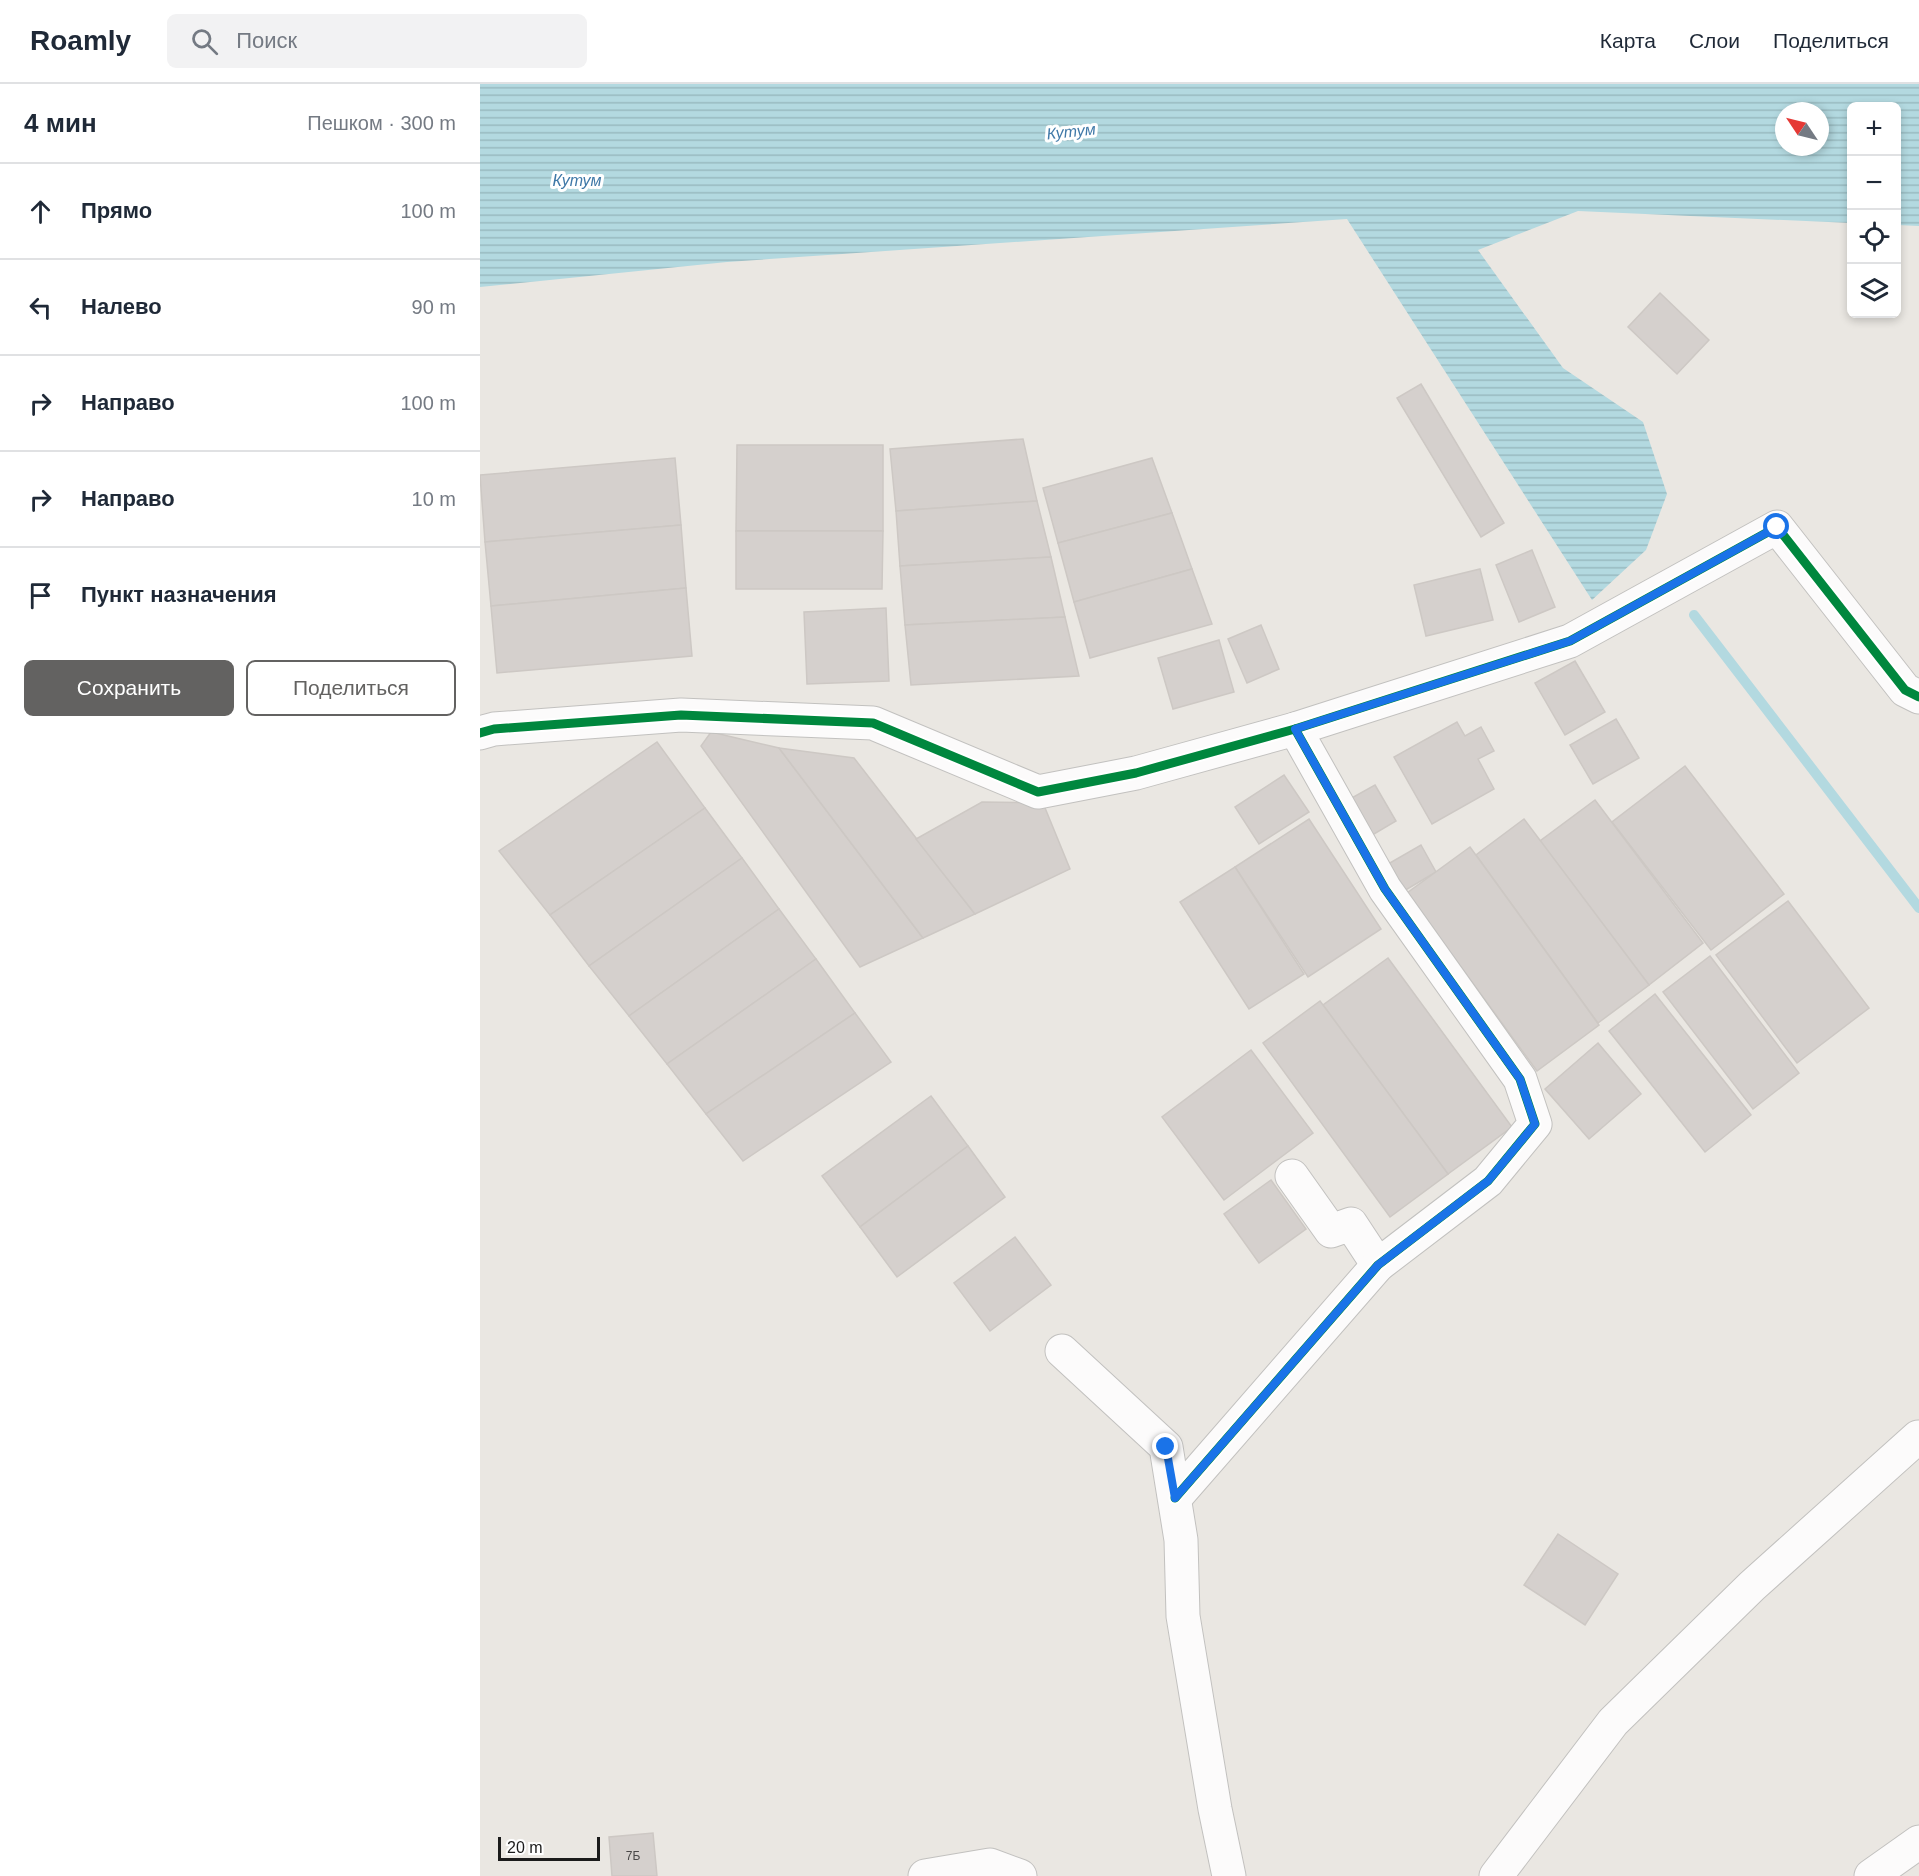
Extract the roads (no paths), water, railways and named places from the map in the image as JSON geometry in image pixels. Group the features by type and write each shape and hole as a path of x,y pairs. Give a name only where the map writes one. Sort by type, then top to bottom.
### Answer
{"street":[{"path":"480,733 494,729 681,716 873,723 1038,792 1136,773 1295,729 1570,641 1777,527 1905,690 1919,698"},
{"path":"1175,1498 1378,1265 1488,1181 1535,1124 1520,1079 1385,889 1295,729"},
{"path":"1292,1176 1331,1231 1351,1224 1378,1265"},
{"path":"1062,1351 1166,1447 1181,1540 1183,1616 1215,1809 1229,1876"},
{"path":"1496,1876 1613,1722 1752,1586 1918,1437"},
{"path":"1871,1876 1919,1842"},
{"path":"925,1876 990,1865 1020,1876"}],"water":[{"name":"Кутум","path":"480,84 1919,84 1919,226 1901,225 1901,102 1847,102 1847,223 1578,211 1478,250 1563,368 1643,422 1667,494 1646,550 1592,600 1347,219 727,262 480,287"}],"waterway":[{"path":"1694,615 1919,908"}]}
